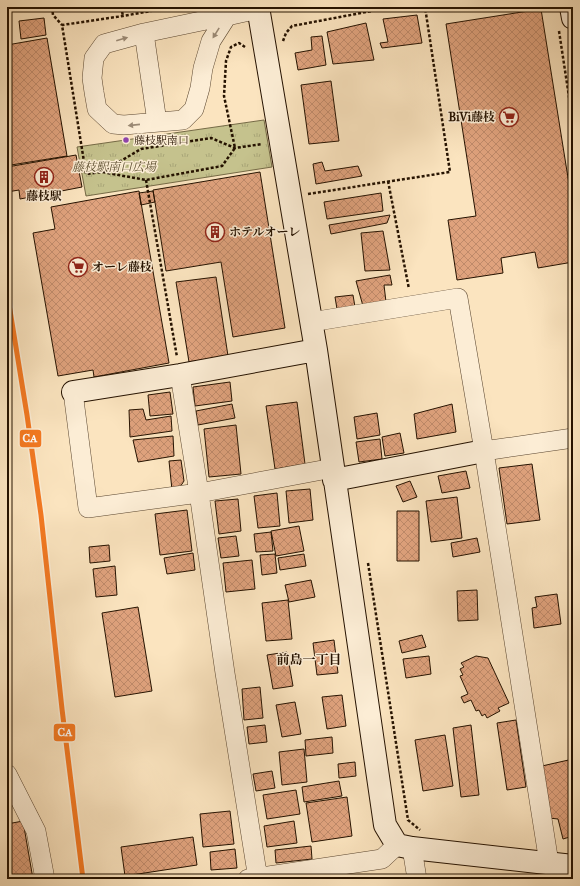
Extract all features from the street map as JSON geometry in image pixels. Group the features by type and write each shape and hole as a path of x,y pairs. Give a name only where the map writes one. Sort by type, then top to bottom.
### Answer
{"street":[{"path":"566,24 571,7"},
{"path":"263,8 227,16 211,41 203,68 200,88 194,109 183,120 124,126 113,124 97,109 92,78 94,58 104,44 144,33 263,8"},
{"path":"263,8 316,350 385,825 410,841 573,866"},
{"path":"144,33 157,122"},
{"path":"311,322 458,298 484,451 549,863"},
{"path":"316,350 180,375 73,392 88,508 333,474 573,438"},
{"path":"180,375 199,493 255,878 382,859 410,841"},
{"path":"7,774 36,831 45,879"},
{"path":"410,841 417,877"}],"path":[{"path":"52,7 53,15 62,25"},
{"path":"121,7 123,16"},
{"path":"283,42 286,33 292,26 393,7"},
{"path":"307,194 450,172 425,7"},
{"path":"566,24 573,123"},
{"path":"235,148 224,96 226,60 231,47 239,43 248,49"},
{"path":"102,172 141,149 211,138 235,148 263,144"},
{"path":"146,180 180,375"},
{"path":"388,181 412,305"},
{"path":"368,562 410,841"},
{"path":"385,877 417,877"}],"green space":[{"name":"藤枝駅南口広場","path":"264,120 272,167 86,196 77,147"}],"building":[{"path":"60,7 80,7 60,10"},
{"name":"BiVi藤枝","path":"541,9 573,209 573,262 538,268 535,252 501,258 503,273 457,280 448,220 476,216 446,24"},
{"path":"417,15 422,43 382,48 380,43 388,42 383,19"},
{"path":"44,18 46,35 21,39 19,21"},
{"path":"366,23 374,60 333,64 327,32"},
{"path":"322,36 326,65 298,70 295,53 312,50 311,37"},
{"path":"47,38 67,156 11,165 7,143 7,45"},
{"path":"331,81 339,141 309,144 301,85"},
{"name":"藤枝駅","path":"76,155 82,187 20,199 19,190 7,192 7,167"},
{"path":"322,162 325,171 358,166 362,176 316,184 313,164"},
{"name":"ホテルオーレ","path":"260,172 285,328 233,337 221,262 166,271 153,190"},
{"path":"139,191 169,363 94,377 93,370 58,376 33,233 55,229 51,207"},
{"path":"153,191 155,202 141,205 139,193"},
{"path":"381,193 383,211 327,219 324,202"},
{"path":"390,215 387,223 331,234 329,225"},
{"path":"383,231 390,270 365,271 361,233"},
{"path":"390,275 392,285 384,285 386,302 363,306 356,281"},
{"path":"216,277 228,356 189,362 176,282"},
{"path":"353,295 355,307 337,309 335,297"},
{"path":"230,382 232,401 195,406 193,387"},
{"path":"170,392 173,414 150,416 148,395"},
{"path":"297,402 305,464 275,469 266,406"},
{"path":"232,404 235,418 198,425 196,411"},
{"path":"452,404 456,432 417,439 414,414"},
{"path":"143,409 146,420 171,416 172,431 130,437 129,410"},
{"path":"377,413 380,435 357,439 354,417"},
{"path":"236,425 241,474 209,477 204,429"},
{"path":"400,433 404,453 385,456 382,437"},
{"path":"173,436 174,456 138,462 133,440"},
{"path":"380,439 382,459 359,462 356,442"},
{"path":"181,460 184,481 180,487 172,490 169,461"},
{"path":"532,464 540,520 507,524 499,468"},
{"path":"466,471 470,488 442,493 438,476"},
{"path":"410,481 417,497 403,502 396,486"},
{"path":"310,489 313,520 289,523 286,491"},
{"path":"277,493 280,526 258,528 254,496"},
{"path":"457,497 462,538 431,542 426,501"},
{"path":"238,499 241,531 219,534 215,501"},
{"path":"187,510 192,551 160,555 155,514"},
{"path":"397,511 419,511 419,561 397,561"},
{"path":"299,526 304,551 276,556 271,531"},
{"path":"271,532 273,551 256,552 254,534"},
{"path":"236,536 239,556 221,558 218,538"},
{"path":"477,538 480,552 453,557 451,543"},
{"path":"109,545 110,561 90,563 89,547"},
{"path":"193,553 195,570 167,574 164,558"},
{"path":"275,554 277,573 262,575 260,555"},
{"path":"304,554 306,566 280,570 278,558"},
{"path":"252,560 255,589 226,592 223,563"},
{"path":"115,566 117,595 96,597 93,569"},
{"path":"311,580 315,597 289,602 285,585"},
{"path":"477,590 478,620 458,621 457,591"},
{"path":"557,594 561,624 534,628 532,608 537,607 535,597"},
{"path":"288,600 292,639 266,641 262,603"},
{"path":"138,607 152,691 115,697 102,613"},
{"path":"422,635 426,647 402,653 399,641"},
{"path":"334,640 338,673 317,675 313,643"},
{"path":"287,652 293,686 273,689 267,655"},
{"path":"429,656 431,674 406,678 403,659"},
{"path":"476,656 488,658 509,703 498,708 500,711 487,718 485,714 482,716 479,710 476,711 471,700 464,703 461,697 468,694 460,676 463,675 460,669 464,667 461,663"},
{"path":"260,687 263,718 244,720 242,689"},
{"path":"342,695 346,726 327,729 322,697"},
{"path":"295,702 301,734 282,737 276,705"},
{"path":"516,720 526,787 507,790 497,723"},
{"path":"265,725 267,742 249,744 247,727"},
{"path":"471,725 479,795 461,797 453,728"},
{"path":"445,735 453,786 423,791 415,740"},
{"path":"332,737 333,753 306,756 305,740"},
{"path":"304,749 307,782 282,785 279,752"},
{"path":"573,759 573,836 563,839 558,819 549,818 542,766"},
{"path":"355,762 356,776 339,778 338,764"},
{"path":"272,771 275,788 256,791 253,774"},
{"path":"339,781 342,796 304,802 302,787"},
{"path":"296,790 300,814 267,819 263,795"},
{"path":"347,797 352,836 312,842 306,803"},
{"path":"230,811 234,844 203,847 200,814"},
{"path":"23,821 33,879 7,879 7,824"},
{"path":"294,821 297,843 267,847 264,826"},
{"path":"193,837 197,865 125,876 121,847"},
{"path":"311,846 312,859 276,863 275,850"},
{"path":"235,849 237,868 211,870 210,852"}],"transit line":[{"name":"CA","path":"7,292 27,415 41,515 62,709 83,879"}],"place":[{"name":"BiVi藤枝","path":"509,117"},
{"name":"藤枝駅南口","path":"126,140"},
{"name":"藤枝駅","path":"44,177"},
{"name":"ホテルオーレ","path":"215,232"},
{"name":"オーレ藤枝","path":"78,267"}],"district":[{"name":"前島一丁目","path":"309,660"}]}
